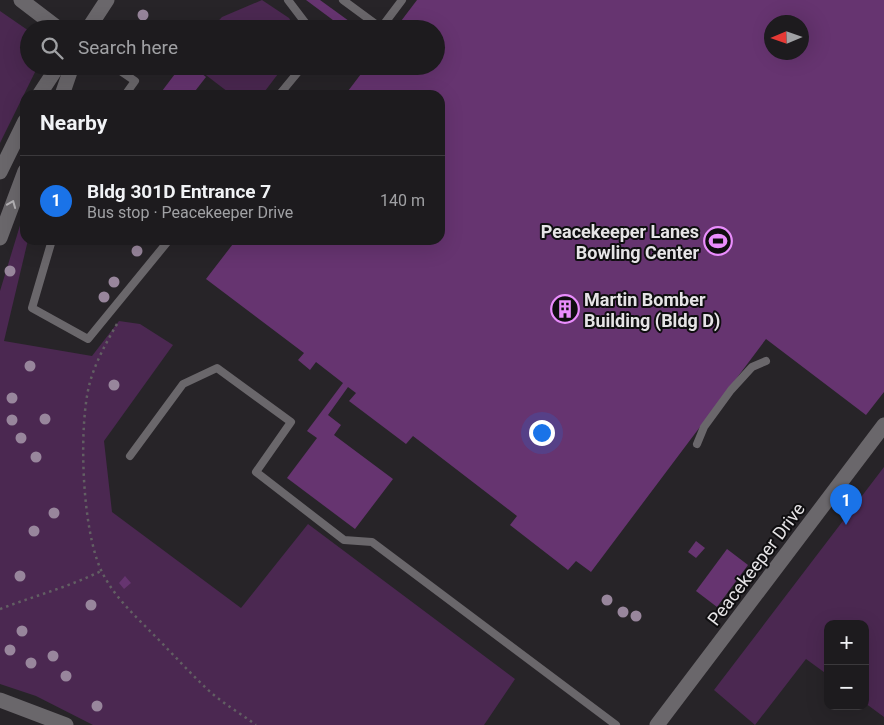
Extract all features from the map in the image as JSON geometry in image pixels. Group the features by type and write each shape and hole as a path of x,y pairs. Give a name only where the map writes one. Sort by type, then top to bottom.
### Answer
{"street":[{"path":"21,0 47,20"},
{"path":"94,20 107,0"},
{"path":"42,90 52,75"},
{"path":"64,90 69,75"},
{"path":"0,172 20,131"},
{"path":"0,238 20,184"},
{"name":"Peacekeeper Drive","path":"657,725 884,425"},
{"path":"0,700 66,725"}],"lane":[{"path":"288,0 303,20"},
{"path":"343,0 370,20"},
{"path":"387,20 402,0"},
{"path":"126,75 135,81 129,90"},
{"path":"283,90 296,75"},
{"path":"51,245 32,308 88,339 165,245"},
{"path":"697,444 704,427 731,390 752,367 766,361"},
{"path":"130,456 184,384 217,368 291,422 256,472 344,540 372,542 616,725"}],"path":[{"path":"112,310 119,321 105,344 95,368 86,398 84,415 84,475 90,538 101,571 127,607 208,690 256,725"},
{"path":"0,609 30,597 75,583 101,571"}],"shaded area":[{"path":"262,0 290,20 219,20 222,17"},
{"path":"0,11 20,25 20,75 34,75 26,90 20,90 20,102 0,143"},
{"path":"206,75 277,75 266,90 225,90"},
{"path":"20,225 20,245 27,245 4,341 92,356 119,321 140,324 173,345 104,441 112,512 241,608 308,524 515,679 484,725 93,725 36,696 0,684 0,291"},
{"path":"884,467 884,717 869,706 869,620 824,620 824,672 806,659 755,725 714,690"}],"building":[{"path":"306,0 320,0 348,20 333,20"},
{"name":"Martin Bomber Building (Bldg D)","path":"417,0 884,0 884,392 866,415 766,339 591,572 576,561 568,570 510,525 517,516 413,436 406,444 349,401 356,393 348,387 328,415 341,425 334,435 393,479 355,529 287,478 317,438 307,431 343,383 316,362 310,370 298,360 304,353 206,279 232,245 445,245 445,90 349,90 360,75 445,75 445,20 402,20"},
{"path":"174,75 203,75 206,77 196,90 163,90"},
{"path":"696,541 705,548 696,558 688,552"},
{"path":"727,549 748,565 717,607 696,591"},
{"path":"125,576 131,583 124,589 119,583"}],"place":[{"name":"Peacekeeper Lanes Bowling Center","path":"718,241"},
{"name":"Martin Bomber Building (Bldg D)","path":"565,309"},
{"name":"Bldg 301D Entrance 7","path":"846,525"}]}
